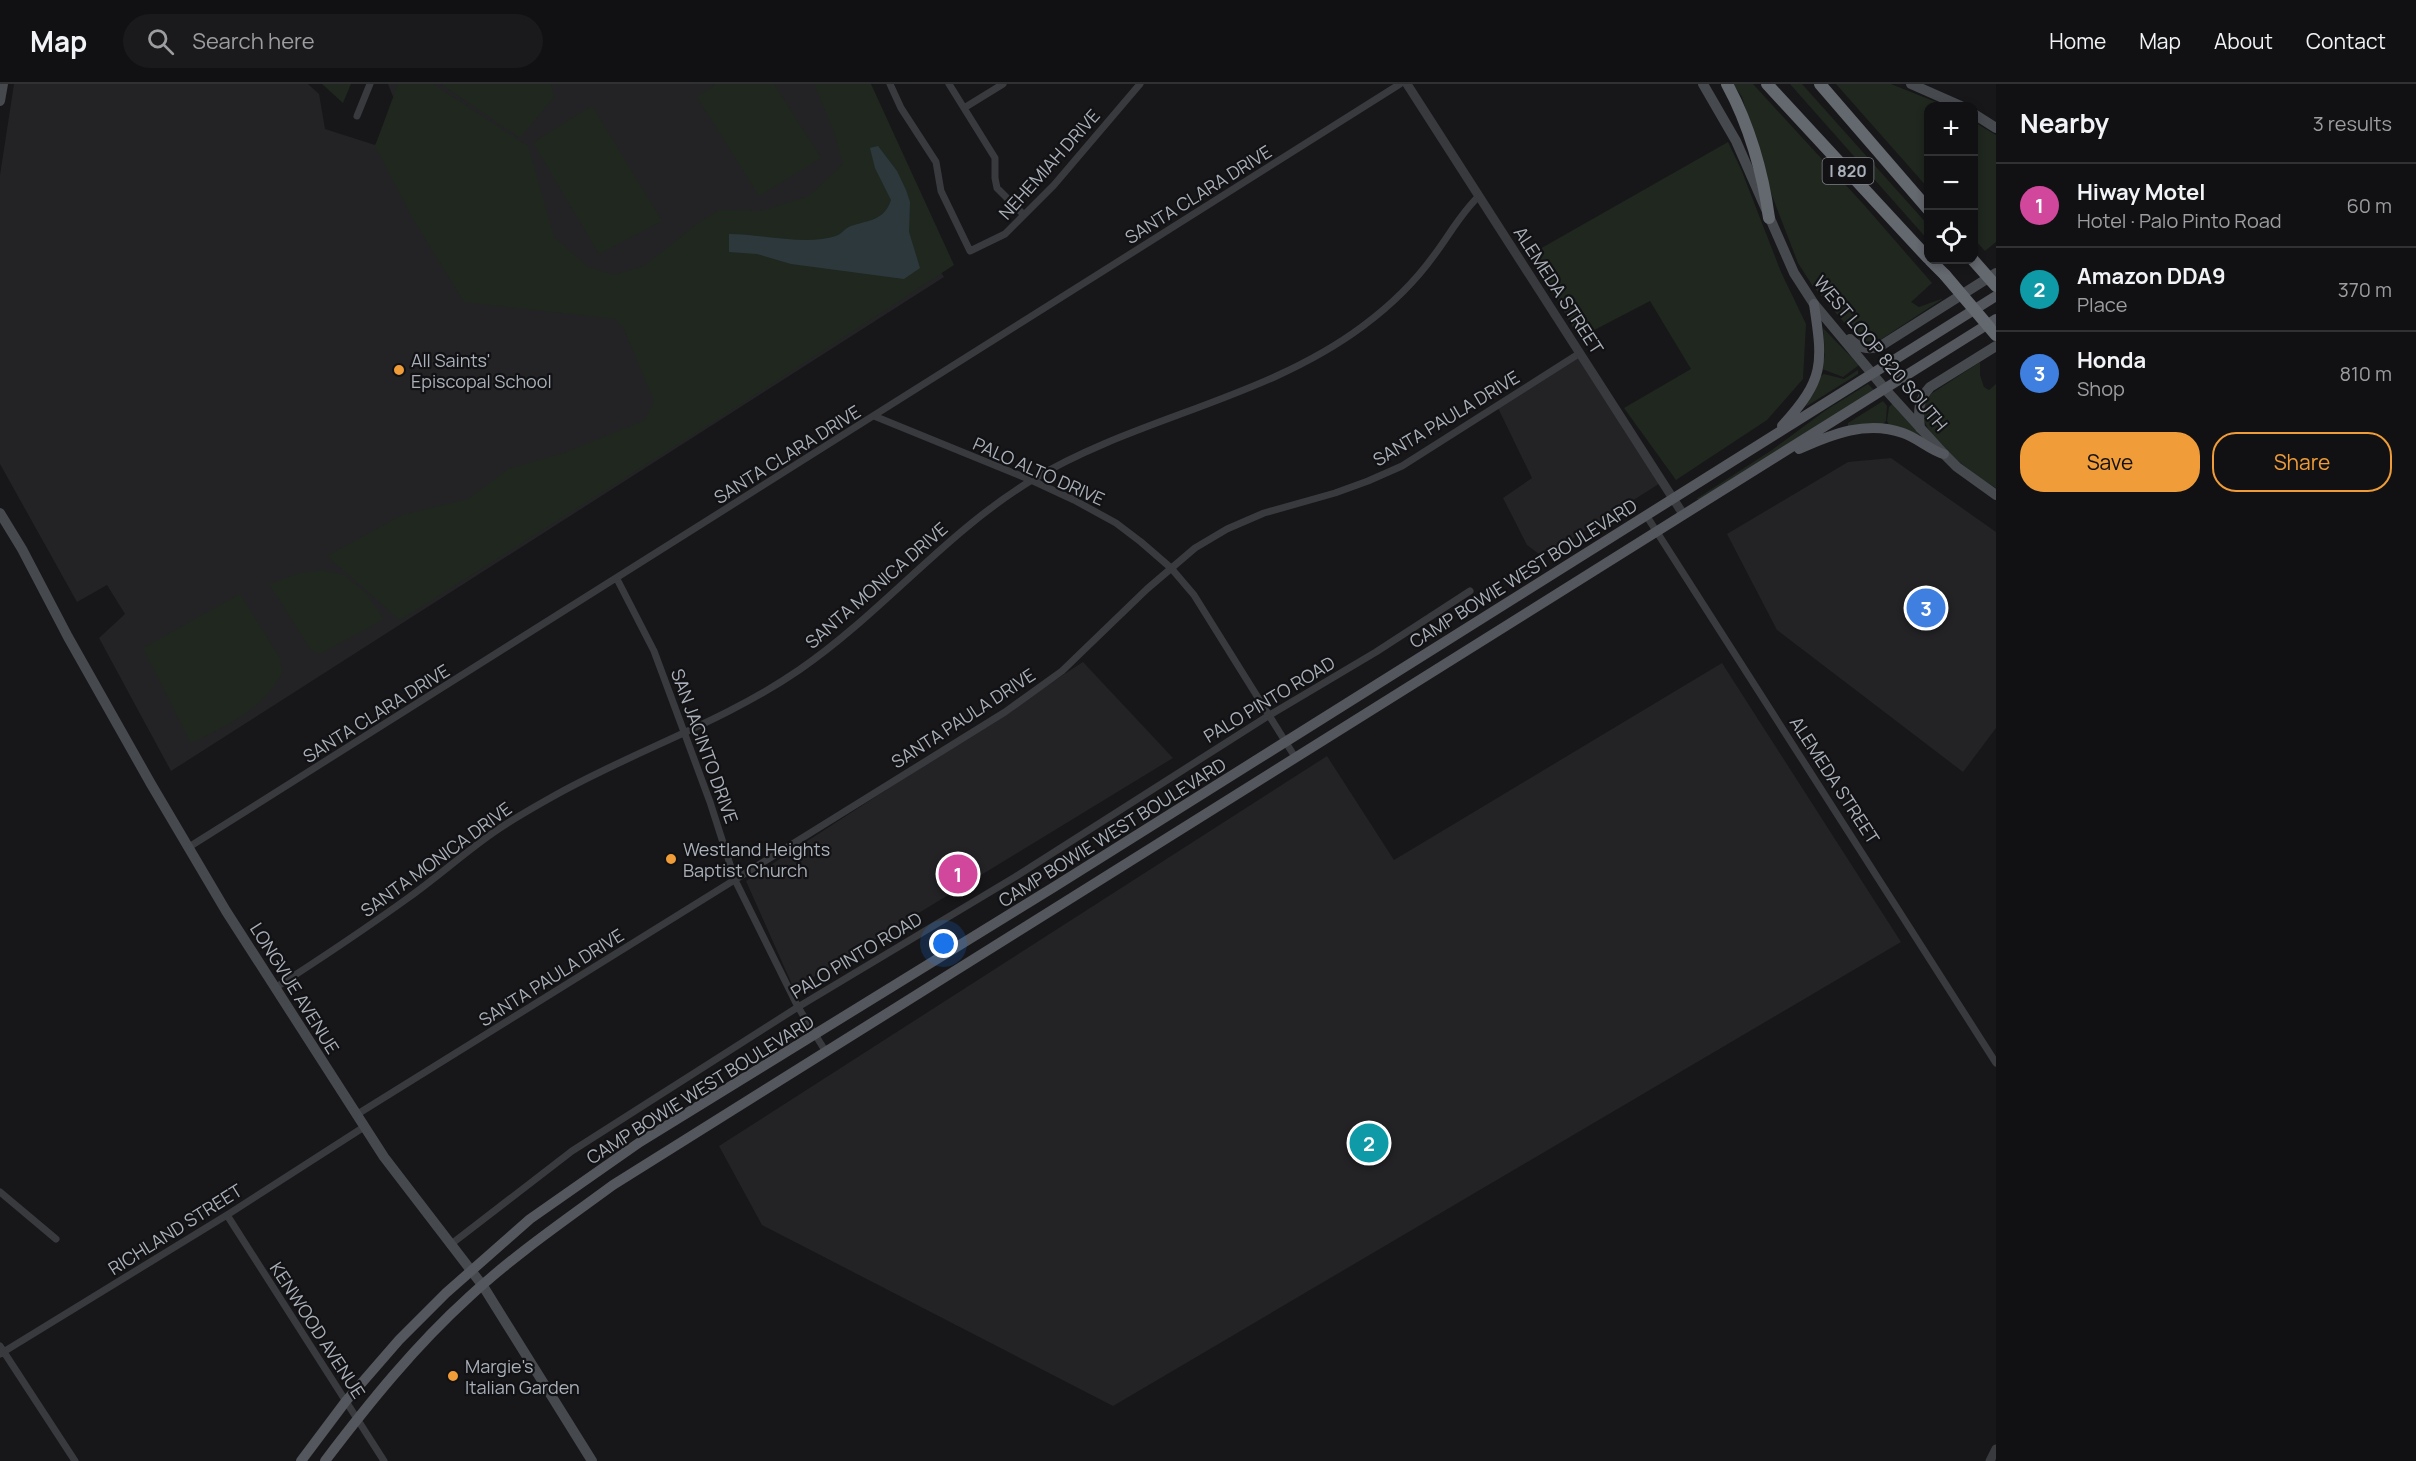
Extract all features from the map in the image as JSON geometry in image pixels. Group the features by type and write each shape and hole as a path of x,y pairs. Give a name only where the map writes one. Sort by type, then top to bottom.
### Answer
{"highway":[{"path":"1727,84 1741,108 1766,194 1769,218"},
{"name":"I 820","path":"1767,84 1924,254"},
{"name":"I 820","path":"1820,84 1924,203"},
{"name":"I 820","path":"1934,264 1996,334"},
{"path":"1976,264 1996,286"}],"main road":[{"path":"0,101 3,84"},
{"name":"WEST LOOP 820 SOUTH","path":"1703,84 1736,141 1794,273 1814,304 1872,374 1944,454 1957,467 1996,495"},
{"path":"1911,84 1952,102"},
{"path":"1978,117 1996,128"},
{"path":"1833,326 1857,346 1869,349 1880,347 1996,273"},
{"name":"CAMP BOWIE WEST BOULEVARD","path":"301,1461 346,1401 399,1340 471,1270 530,1219 640,1142 816,1036 1996,296"},
{"path":"1774,436 1805,400 1818,371 1820,339 1814,304"},
{"name":"CAMP BOWIE WEST BOULEVARD","path":"325,1461 357,1418 412,1354 470,1295 512,1260 613,1185 1996,320"},
{"path":"1920,428 1918,412 1920,400 1930,387 1996,346"},
{"path":"1763,464 1821,439 1851,430 1873,427 1902,432 1924,442 1937,453 1944,454"},
{"name":"LONGVUE AVENUE","path":"0,513 151,784 275,988 364,1127 450,1245 483,1286 592,1461"},
{"path":"1054,887 1064,904"}],"street":[{"path":"357,116 370,84"},
{"name":"NEHEMIAH DRIVE","path":"890,84 901,108 936,162 941,191 970,251 1005,234 1054,185 1140,84"},
{"path":"949,84 995,158 994,178 997,188 1024,215"},
{"path":"964,108 1003,84"},
{"name":"SANTA CLARA DRIVE","path":"189,848 1400,84"},
{"name":"ALEMEDA STREET","path":"1407,84 1683,514"},
{"name":"SANTA MONICA DRIVE","path":"275,988 411,896 490,835 554,796 729,712 799,670 834,644 972,522 1031,480 1090,449 1283,374 1329,349 1364,325 1406,290 1435,255 1463,211 1479,196"},
{"name":"SANTA PAULA DRIVE","path":"356,1115 1028,696 1062,671 1171,568 1196,548 1227,529 1264,513 1368,481 1402,466 1580,353"},
{"name":"PALO ALTO DRIVE","path":"874,416 1031,480 1116,523 1171,568 1194,595 1295,757"},
{"name":"ALEMEDA STREET","path":"1646,515 1996,1063"},
{"name":"SAN JACINTO DRIVE","path":"617,579 654,651 710,802 735,880 798,1007 826,1052"},
{"name":"PALO PINTO ROAD","path":"450,1245 572,1151 798,1007 1005,883 1470,591"},
{"name":"RICHLAND STREET","path":"1,1351 227,1215 364,1127"},
{"path":"0,1192 56,1239"},
{"name":"KENWOOD AVENUE","path":"227,1215 384,1461"},
{"path":"1,1351 75,1461"},
{"path":"1990,1461 1996,1449"}],"shaded area":[{"name":"All Saints' Episcopal School","path":"14,84 308,84 319,94 325,129 375,145 384,128 394,99 388,84 866,84 911,225 944,277 171,771 99,638 125,614 107,585 77,602 0,464 0,175"},
{"path":"322,84 351,84 343,103"},
{"path":"398,84 433,84 528,146 554,237 588,267 614,275 644,266 697,224 719,210 762,211 809,196 843,164 834,132 814,84 871,84 954,265 718,419 400,620 327,556 402,515 468,499 508,469 564,453 645,420 654,401 623,327 615,319 464,302 412,217 375,146"},
{"path":"441,84 551,84 554,97 520,138"},
{"path":"716,84 774,84 821,158 759,196 697,97"},
{"path":"1733,84 1753,84 1932,283 1911,302 1919,307 1944,298 1877,342 1860,341 1812,285 1798,263 1769,188 1742,97"},
{"path":"1790,84 1802,84 1924,221 1924,235"},
{"path":"1836,84 1891,84 1936,102 1924,102 1924,183"},
{"path":"592,106 662,221 599,254 534,144"},
{"path":"1978,124 1996,135 1996,242 1985,251 1978,243"},
{"path":"1728,142 1741,169 1781,272 1806,324 1803,379 1767,420 1676,480 1624,408 1691,369 1650,301 1579,338 1531,254"},
{"path":"878,146 897,171 906,190 910,202 909,232 920,268 904,279 791,264 757,254 729,252 729,234 798,240 824,239 880,216 891,200 875,168 870,148"},
{"path":"1823,328 1859,365 1843,377 1822,369 1825,354"},
{"path":"1580,353 1662,482 1543,557 1527,545 1503,498 1532,478 1497,406"},
{"path":"1980,362 1980,375 1984,387 1989,390 1996,384 1996,488 1966,468 1945,449 1929,429 1923,414 1926,397"},
{"path":"1858,370 1858,374 1806,405 1821,376 1824,374 1844,379"},
{"path":"1868,384 1874,390 1700,499 1696,499 1772,450 1826,410"},
{"path":"1883,401 1887,406 1886,421 1883,424 1848,427 1848,423"},
{"path":"1893,403 1919,435 1889,425 1887,421 1889,407"},
{"path":"1891,458 1996,532 1996,728 1963,772 1777,630 1727,534 1848,462"},
{"path":"321,570 344,575 366,593 384,619 320,654 311,650 269,584 300,573"},
{"path":"240,594 280,658 282,673 265,697 243,715 191,743 143,648"},
{"path":"1083,662 1173,758 794,989 746,881"},
{"path":"1722,663 1901,942 1113,1406 762,1225 719,1146 1327,756 1394,860"}],"place":[{"name":"All Saints' Episcopal School","path":"399,370"},
{"name":"Honda","path":"1926,608"},
{"name":"Westland Heights Baptist Church","path":"671,859"},
{"name":"Hiway Motel","path":"958,874"},
{"name":"Amazon DDA9","path":"1369,1143"},
{"name":"Margie's Italian Garden","path":"453,1376"}]}
